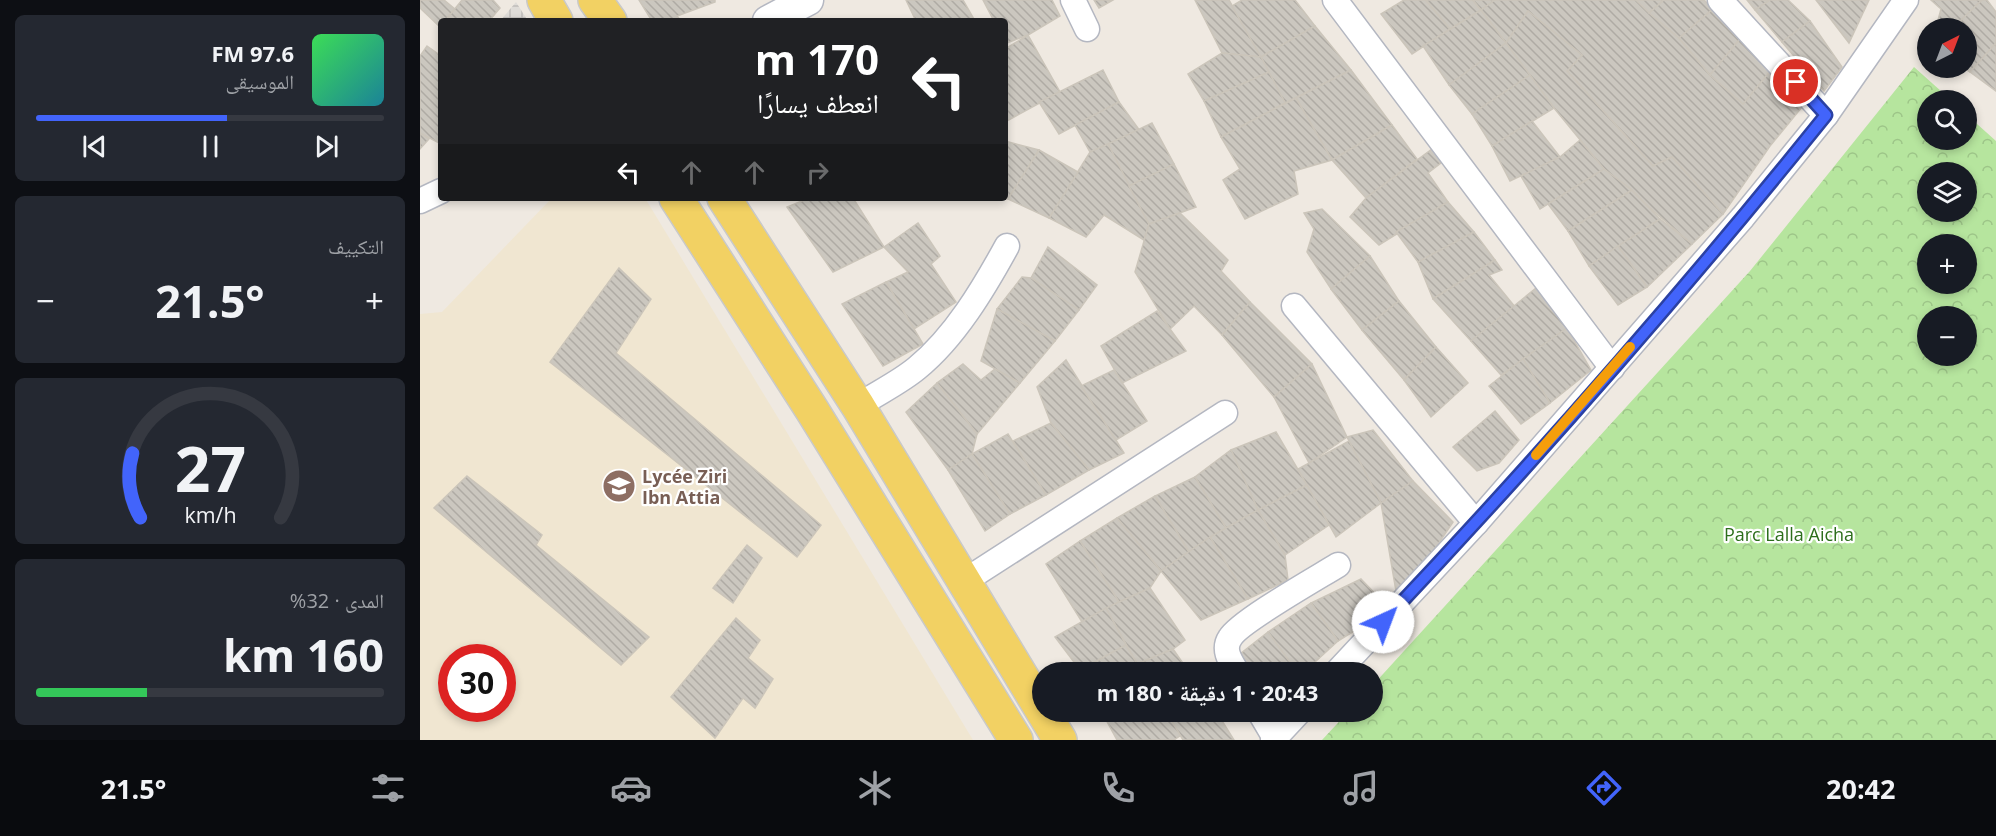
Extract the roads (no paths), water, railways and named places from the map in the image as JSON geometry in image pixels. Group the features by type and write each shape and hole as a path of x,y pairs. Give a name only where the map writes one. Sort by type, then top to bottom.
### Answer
{"main road":[{"path":"544,0 554,18"},
{"path":"595,0 608,18"},
{"path":"678,201 812,410 1016,740"},
{"path":"726,201 858,406 1060,740"}],"street":[{"path":"774,18 808,0"},
{"path":"1073,0 1087,28"},
{"path":"1720,0 1826,115"},
{"path":"1346,662 1476,523 1743,217 1826,115 1906,0"},
{"path":"1343,3 1612,368"},
{"path":"420,201 438,192"},
{"path":"858,406 916,369 941,345 993,273 1007,246"},
{"path":"1294,306 1476,523"},
{"path":"963,582 1225,412"},
{"path":"1231,662 1227,654 1229,639 1243,625 1338,565"},
{"path":"1265,722 1274,739 1290,722"}],"place":[{"name":"Lycée Ziri Ibn Attia","path":"619,486"}],"park label":[{"name":"Parc Lalla Aicha","path":"1789,534"}]}
